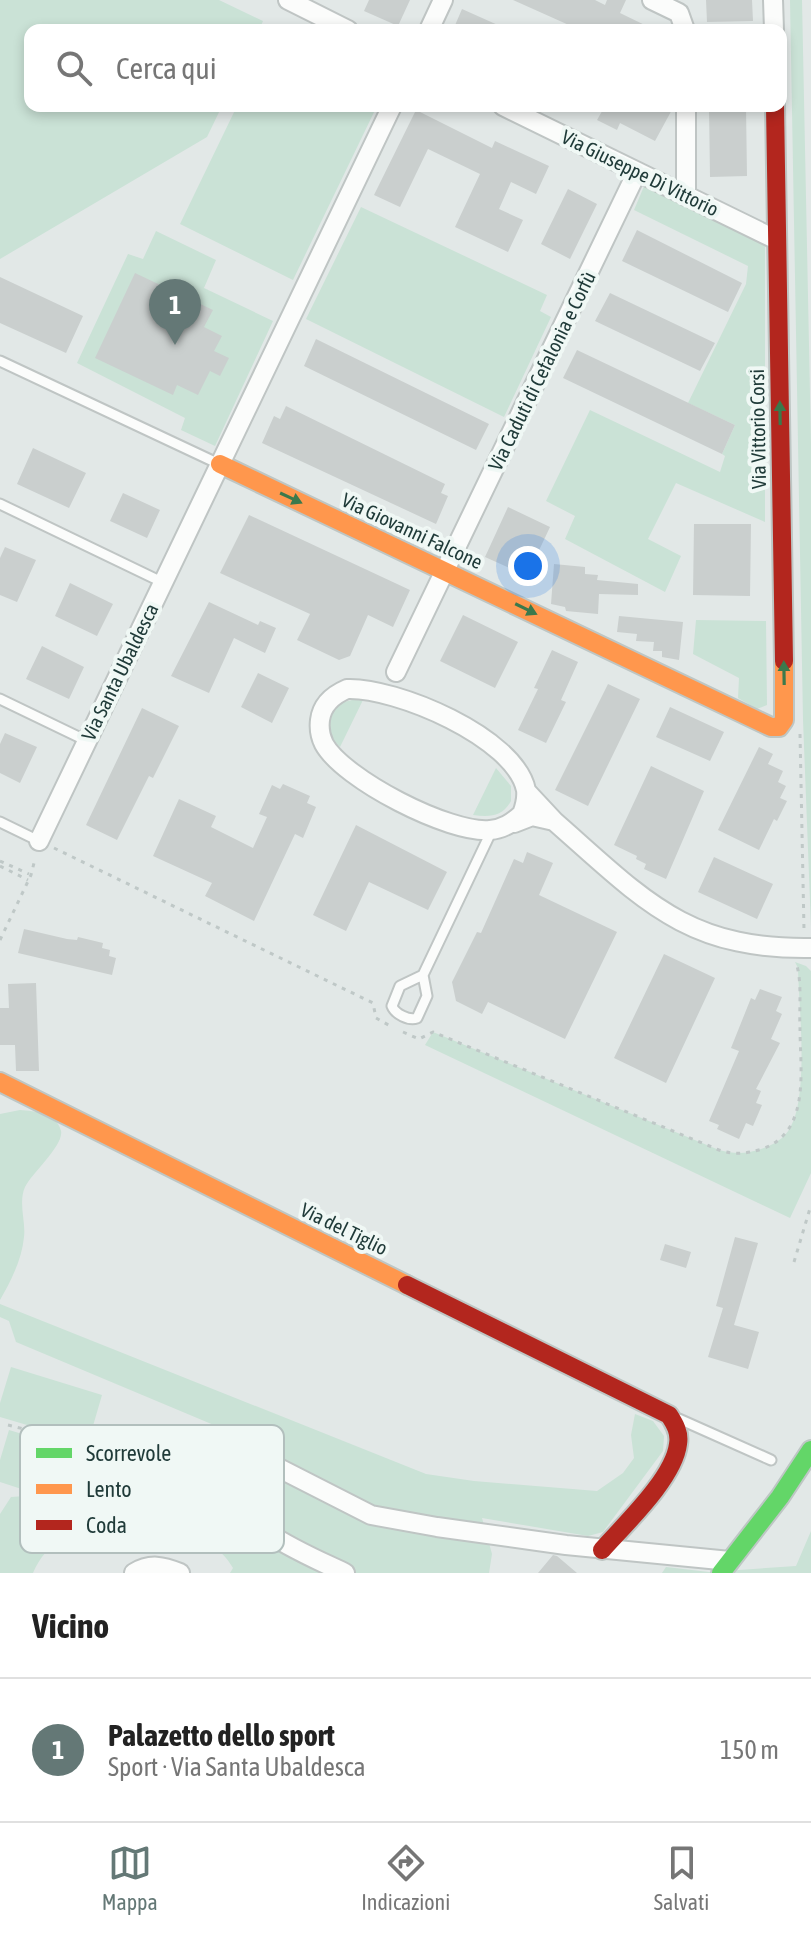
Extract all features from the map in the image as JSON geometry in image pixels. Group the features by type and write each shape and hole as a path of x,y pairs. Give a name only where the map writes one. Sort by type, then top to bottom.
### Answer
{"street":[{"path":"288,0 336,24"},
{"path":"432,24 443,0"},
{"path":"652,0 679,13 683,24"},
{"path":"773,0 774,24"},
{"name":"Via Santa Ubaldesca","path":"39,841 389,112"},
{"name":"Via Giuseppe Di Vittorio","path":"515,112 777,240"},
{"path":"686,112 686,196"},
{"name":"Via Vittorio Corsi","path":"758,721 779,727 785,712 775,112"},
{"name":"Via Caduti di Cefalonia e Corfù","path":"396,672 637,172"},
{"name":"Via Giovanni Falcone","path":"220,464 758,721"},
{"path":"370,690 385,683 396,672 405,696 413,702"},
{"path":"554,821 532,816 492,830 460,826 411,807 355,774 333,755 321,736 322,713 326,704 347,689 370,690 413,702 446,716 489,743 554,821 631,889 689,926 710,936 744,945 811,948"},
{"path":"511,824 522,814 526,791"},
{"name":"Via del Tiglio","path":"0,1082 669,1415"},
{"path":"602,1550 661,1479 674,1457 677,1425 669,1415"},
{"path":"284,1471 371,1515 726,1567 780,1497 811,1450"},
{"path":"780,1497 811,1468"},
{"path":"284,1542 345,1573"},
{"path":"743,1544 746,1573"},
{"path":"134,1573 157,1565 180,1573"}],"lane":[{"path":"0,361 220,464"},
{"path":"0,504 164,583"},
{"path":"0,699 87,741"},
{"path":"0,822 39,841"},
{"path":"423,975 400,986 392,1006 396,1012 411,1019 417,1018 427,996 423,975 492,830"},
{"path":"669,1415 771,1460"}],"path":[{"path":"0,940 31,875 39,841 373,1003"},
{"path":"0,863 31,875"},
{"path":"0,863 28,880"},
{"path":"794,1262 811,1205"},
{"path":"8,1425 20,1428"}],"green space":[{"path":"0,0 219,0 263,21 262,24 24,24 24,112 219,112 207,137 0,259"},
{"path":"790,0 802,0 811,444 811,927 803,720"},
{"path":"234,112 374,112 293,280 180,224"},
{"path":"645,184 765,243 765,522 676,483 648,539 681,556 665,592 565,539 575,516 546,501 590,410 720,472 725,456 722,454 735,425 688,403 746,284 748,266 634,210"},
{"path":"361,207 547,295 540,311 551,317 504,417 306,319"},
{"path":"156,231 216,260 204,288 273,321 215,446 181,430 185,418 77,363 128,254 143,259"},
{"path":"696,620 766,621 767,705 757,709 738,698 739,678 693,654"},
{"path":"363,700 340,747 330,731 330,716 336,704"},
{"path":"496,768 511,786 511,801 495,815 473,815"},
{"path":"795,962 811,971 811,1173 790,1218 425,1045 433,1032 719,1150 740,1153 756,1151 781,1138 796,1114 802,1051 798,968"},
{"path":"20,1110 39,1112 55,1120 61,1137 25,1187 22,1199 23,1245 0,1300 0,1114"},
{"path":"0,1304 426,1474 597,1491 623,1473 634,1458 631,1435 635,1414 653,1421 664,1436 663,1451 603,1532 588,1536 482,1518 492,1554 489,1573 230,1573 233,1568 221,1553 284,1553 284,1425 214,1425 16,1342 9,1321 0,1317"},
{"path":"11,1367 102,1395 93,1425 27,1425 0,1417 0,1403"},
{"path":"9,1430 20,1433 20,1488 0,1482 0,1460"},
{"path":"20,1496 20,1553 45,1553 33,1573 0,1573 0,1514 11,1497"},
{"path":"811,1531 811,1573 662,1573 666,1567 709,1572 796,1566"}],"building":[{"path":"369,0 410,0 399,24 364,11"},
{"path":"513,0 595,0 605,5 607,0 626,0 620,13 643,24 567,24"},
{"path":"706,0 752,0 753,21 707,22"},
{"path":"462,9 496,24 456,24"},
{"path":"415,112 492,148 495,141 549,166 536,194 511,182 499,209 523,220 508,252 455,227 480,174 428,149 400,207 374,195"},
{"path":"602,112 671,112 655,141 620,123 617,130 597,120"},
{"path":"709,112 746,112 747,176 710,177"},
{"path":"568,189 597,204 570,259 541,244"},
{"path":"637,230 742,283 728,312 622,261"},
{"path":"135,273 213,310 204,327 222,336 214,351 229,358 220,376 210,371 198,395 177,385 173,395 95,358"},
{"path":"0,277 83,316 66,353 0,323"},
{"path":"610,293 715,343 700,371 595,321"},
{"path":"316,339 489,424 476,450 304,366"},
{"path":"577,350 735,425 722,454 563,378"},
{"path":"286,406 445,484 441,493 448,496 436,524 262,443 274,416 280,419"},
{"path":"33,448 86,473 69,508 17,484"},
{"path":"123,493 160,510 147,538 110,521"},
{"path":"508,507 550,527 527,576 485,557"},
{"path":"249,515 410,590 393,627 368,615 350,656 339,660 297,640 310,614 220,573"},
{"path":"694,524 751,524 750,596 693,595"},
{"path":"5,547 36,560 17,602 0,595 0,558"},
{"path":"554,564 585,567 585,574 598,575 597,580 638,584 638,595 599,594 598,614 566,611 565,607 551,604"},
{"path":"70,583 113,604 97,636 55,616"},
{"path":"209,602 258,625 260,621 276,628 265,653 234,638 209,693 171,676"},
{"path":"463,615 518,642 495,688 440,661"},
{"path":"619,616 683,622 679,660 662,657 662,651 653,651 654,642 636,641 637,634 617,632"},
{"path":"42,646 84,667 69,699 26,679"},
{"path":"552,650 578,662 561,700 566,702 546,743 518,730"},
{"path":"258,673 289,688 272,723 241,707"},
{"path":"608,684 640,699 588,806 555,790"},
{"path":"670,707 724,732 710,761 656,737"},
{"path":"142,708 179,726 153,778 149,776 117,840 86,825"},
{"path":"5,733 37,747 20,783 0,773 0,744"},
{"path":"759,747 773,754 768,764 783,771 778,782 786,786 780,798 787,801 759,850 718,830"},
{"path":"651,766 704,791 666,879 644,869 646,864 636,859 637,856 614,845"},
{"path":"283,784 310,796 307,803 316,807 303,838 295,834 254,921 205,896 212,883 153,856 179,799 216,816 211,827 253,848 267,817 259,814 272,785 280,789"},
{"path":"356,825 447,872 428,910 369,882 346,931 313,915"},
{"path":"527,852 553,863 539,895 617,932 565,1039 488,1002 482,1014 456,1001 452,982 477,932 481,933 514,859 523,863"},
{"path":"714,857 773,884 757,919 698,892"},
{"path":"24,929 103,943 102,948 110,950 109,956 116,958 112,975 18,953"},
{"path":"664,954 715,978 666,1083 614,1058"},
{"path":"36,983 39,1071 16,1071 15,1045 0,1045 0,1008 9,1008 8,984"},
{"path":"760,989 782,997 776,1011 782,1014 771,1039 780,1043 756,1089 761,1091 756,1103 762,1105 753,1126 746,1123 739,1139 717,1129 719,1125 709,1121 739,1051 731,1048 751,998 755,1000"},
{"path":"735,1237 758,1243 734,1325 759,1332 748,1369 708,1357 723,1308 716,1306"},
{"path":"665,1244 691,1252 686,1268 660,1260"},
{"path":"553,1555 557,1556 577,1573 538,1573"}],"traffic: fast":[{"path":"721,1573 780,1497 811,1450"}],"traffic: slow":[{"path":"220,464 771,727 779,727 784,720 784,661"},
{"path":"0,1082 407,1285"}],"traffic: jam":[{"path":"775,112 784,661"},
{"path":"407,1285 669,1415 678,1440 675,1457 658,1486 602,1550"}],"place":[{"name":"Palazetto dello sport","path":"175,345"}]}
